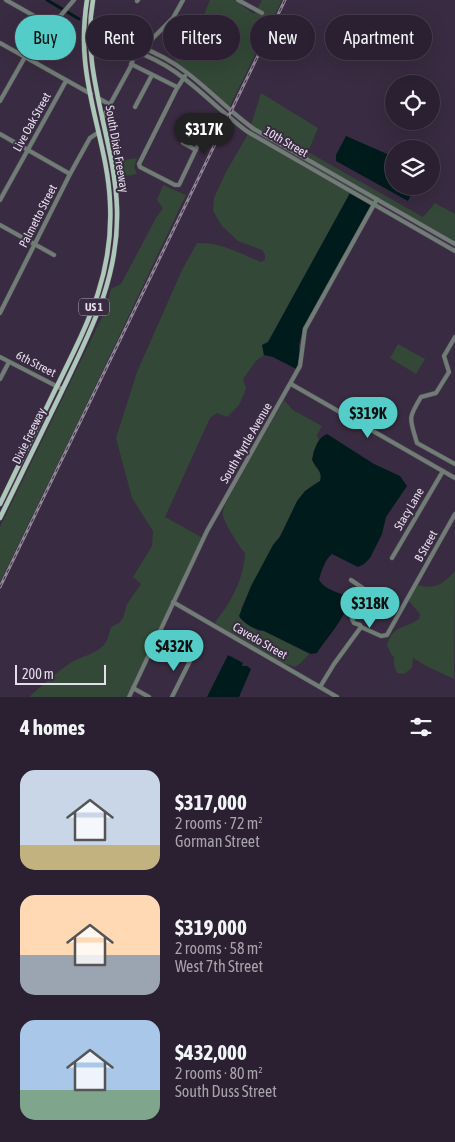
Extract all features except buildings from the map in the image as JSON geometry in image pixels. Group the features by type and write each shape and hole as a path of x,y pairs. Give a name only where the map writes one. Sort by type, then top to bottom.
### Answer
{"main road":[{"name":"South Dixie Freeway","path":"57,386 95,305 102,282 111,221 107,171 85,62 84,22 87,0"},
{"name":"South Dixie Freeway","path":"91,15 93,0"},
{"name":"South Dixie Freeway","path":"62,389 88,338 108,284 117,221 108,143 92,60"},
{"path":"96,122 105,130"},
{"path":"99,132 108,143"},
{"name":"Dixie Freeway","path":"0,504 57,386"},
{"name":"Dixie Freeway","path":"0,518 62,389"}],"street":[{"path":"6,0 33,15"},
{"path":"153,39 173,18 183,0"},
{"path":"238,0 262,13"},
{"path":"61,15 73,1"},
{"path":"0,43 15,51"},
{"name":"10th Street","path":"153,52 187,72 221,104 254,129 455,244"},
{"path":"0,101 23,60"},
{"path":"30,60 91,94"},
{"path":"102,119 131,60"},
{"name":"10th Street","path":"153,60 183,78 239,126 267,144 455,250"},
{"path":"131,64 177,87"},
{"path":"187,72 177,87 139,164 140,167 175,185 179,185 211,118"},
{"path":"135,107 152,75"},
{"name":"Live Oak Street","path":"0,200 66,81"},
{"path":"98,98 109,104"},
{"path":"218,108 221,104"},
{"path":"239,126 242,121"},
{"name":"Palmetto Street","path":"0,313 70,174 90,138 99,132"},
{"path":"0,134 70,174"},
{"path":"183,143 196,150"},
{"name":"South Myrtle Avenue","path":"129,697 206,531 302,361 305,329 376,199"},
{"path":"110,200 116,200"},
{"path":"111,221 117,221"},
{"path":"0,225 54,255"},
{"path":"102,282 108,284"},
{"path":"82,335 88,338"},
{"path":"455,337 444,356 449,372 436,393 421,397 410,418 417,443 455,464"},
{"name":"6th Street","path":"0,357 62,389"},
{"path":"0,379 9,362"},
{"path":"290,384 455,478"},
{"path":"21,462 26,464"},
{"name":"Stacy Lane","path":"392,558 443,471"},
{"name":"B Street","path":"361,627 381,636 385,636 389,632 455,514"},
{"path":"320,687 361,627 354,623 352,619 370,593 351,580"},
{"name":"Cavedo Street","path":"173,602 337,697"},
{"path":"172,697 193,654"},
{"path":"133,688 149,697"}],"shaded area":[{"path":"210,0 234,0 254,14 256,12 262,15 250,15 250,60 253,60 229,108 174,61 240,60 240,15 204,15"},
{"path":"262,0 282,0 275,15 262,15 264,13 257,9"},
{"path":"261,93 318,128 308,152 423,217 435,203 455,214 455,241 251,125"},
{"path":"250,128 374,200 373,202 249,131"},
{"path":"248,134 350,193 268,342 262,345 264,355 256,361 243,379 246,389 239,405 227,417 217,413 210,418 165,517 203,538 129,697 29,697 73,661 96,651 104,645 111,627 119,623 123,618 127,604 141,584 133,577 152,546 153,531 132,498 116,438 137,372 182,270 197,243 222,246 261,262 265,260 262,250 238,241 222,226 213,211 214,198 226,172"},
{"path":"346,136 385,153 385,188 336,161 336,155"},
{"path":"137,158 134,167 137,174 119,177 117,161"},
{"path":"163,185 186,195 0,582 0,527 106,309 111,289 121,284 163,208 157,200"},
{"path":"350,193 371,205 303,329 299,345 300,361 296,369 273,357 264,355 262,345 268,342"},
{"path":"397,195 411,195 408,201"},
{"path":"398,344 425,359 416,374 390,358"},
{"path":"284,400 293,410 322,426 317,435 319,441 313,452 315,467 320,472 321,479 311,486 298,501 241,608 242,620 258,631 264,631 309,654 295,667 274,660 215,622 236,590 242,572 245,553 232,535 224,519 225,504"},
{"path":"327,434 374,464 400,476 407,486 386,517 382,534 370,558 364,564 358,567 332,554 325,562 319,580 329,589 349,598 344,613 336,627 317,653 311,654 264,631 253,628 239,616 251,586 273,545 280,537 297,501 305,491 320,481 320,473 312,460 318,441"},
{"path":"455,571 454,679 413,658 412,668 404,674 397,673 394,657 387,645 396,630 419,619 420,614 408,600 418,585 429,587 438,585"},
{"path":"228,655 243,663 242,666 247,666 251,669 239,697 207,697"}],"waterway":[{"path":"47,0 79,19"}],"railway":[{"path":"0,587 285,0"}]}
